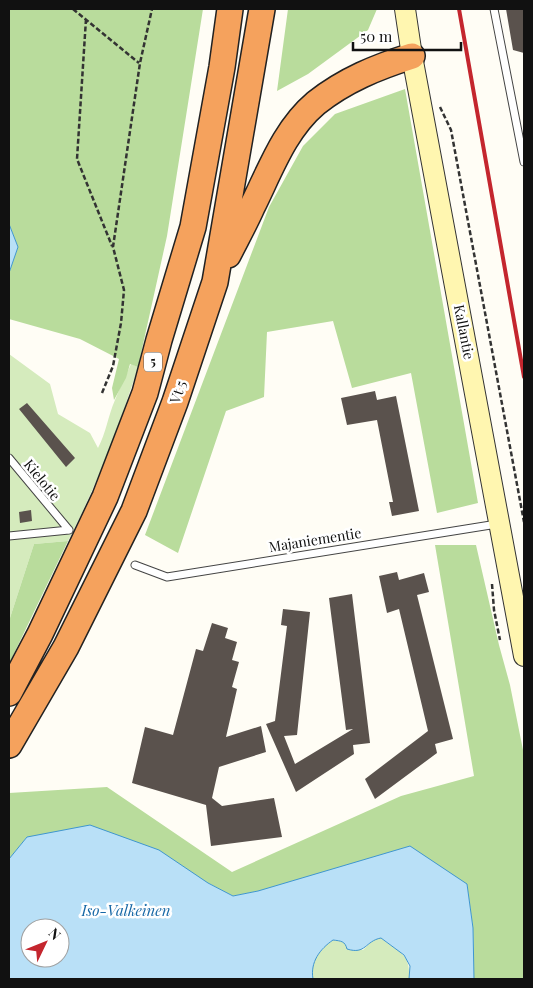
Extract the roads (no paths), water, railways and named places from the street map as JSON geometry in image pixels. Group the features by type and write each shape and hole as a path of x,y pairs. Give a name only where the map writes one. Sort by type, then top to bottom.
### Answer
{"highway":[{"name":"5","path":"9,693 40,634 105,497 145,393 193,228 222,67 230,9"},
{"name":"Vt 5","path":"9,745 66,647 134,511 175,402 215,282 262,9"},
{"path":"215,282 272,165 284,142 299,121 316,104 353,78 412,56"}],"main road":[{"name":"Kallantie","path":"405,9 412,56 524,656"}],"lane":[{"path":"494,9 524,162"},
{"name":"Kielotie","path":"9,458 69,530 9,536"},
{"name":"Majaniementie","path":"135,565 167,577 500,524"}],"water":[{"path":"9,224 18,247 9,273"},
{"name":"Iso-Valkeinen","path":"90,825 159,850 208,883 233,896 258,891 410,846 467,884 473,928 474,979 409,979 410,966 404,955 381,938 358,950 347,949 342,942 333,940 317,956 313,967 313,979 9,979 9,859 27,837"}],"railway":[{"path":"459,9 524,377"}]}
